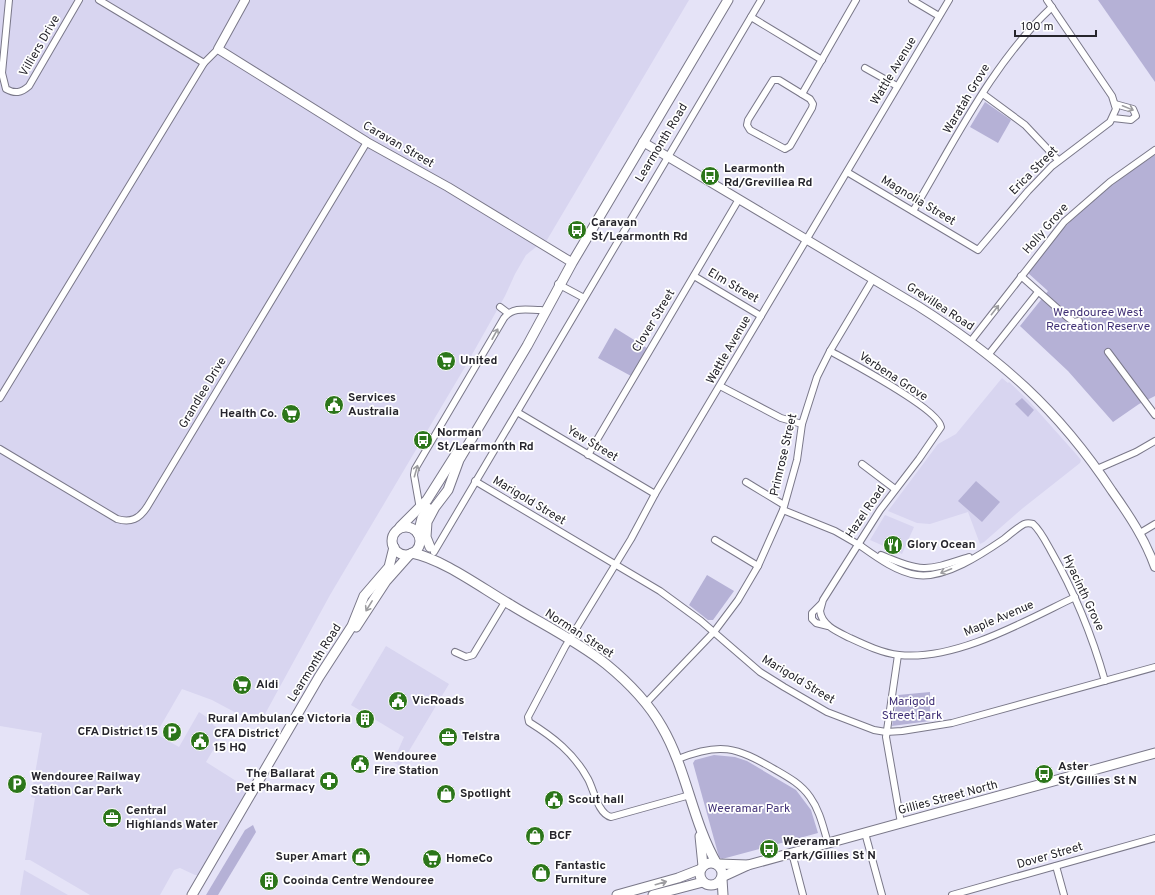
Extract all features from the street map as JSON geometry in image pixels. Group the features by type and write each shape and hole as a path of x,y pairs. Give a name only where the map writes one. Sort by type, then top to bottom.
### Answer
{"main road":[{"name":"Learmonth Road","path":"432,549 426,537 427,522 448,490 466,447 559,284 570,261 712,21 722,0"},
{"name":"Learmonth Road","path":"712,21 728,0"},
{"name":"Learmonth Road","path":"400,528 420,509 445,474 542,310 559,284"},
{"name":"Learmonth Road","path":"418,535 420,522 426,510 451,480"},
{"path":"400,528 411,528 418,535 419,544 411,554 401,553 394,547 393,537 400,528"},
{"name":"Norman Street","path":"418,535 458,574"},
{"name":"Learmonth Road","path":"192,895 199,890 319,676 352,626 364,596 389,567 394,547"},
{"name":"Learmonth Road","path":"252,796 349,637 386,581 411,554"},
{"name":"Norman Street","path":"411,554 426,557 458,574 569,640 606,664 624,679 646,703 664,731 678,759 699,827 717,864"},
{"name":"Gillies Street North","path":"722,878 748,865 792,852 1155,753"},
{"name":"Norman Street","path":"699,827 702,868"},
{"path":"617,895 678,878 702,868 709,863 717,864 722,870 724,895"},
{"name":"Gillies Street North","path":"717,864 748,865"},
{"path":"702,868 700,876 713,895"},
{"path":"653,895 705,883 714,885 722,878"}],"street":[{"name":"Villiers Drive","path":"10,0 2,77 6,88 16,93 23,92 29,86 79,0"},
{"path":"99,0 204,63"},
{"path":"0,398 204,63 218,49 246,0"},
{"name":"Learmonth Road","path":"432,549 517,412 761,0"},
{"path":"802,94 856,0"},
{"path":"912,0 939,16"},
{"name":"Wattle Avenue","path":"690,795 611,817 602,812 594,791 582,768 565,747 529,722 528,717 569,640 616,564 655,494 949,0"},
{"path":"1047,0 1111,94 1115,104 1114,115 1129,120 1136,116 1136,112 1133,109 1115,104"},
{"name":"Waratah Grove","path":"913,211 1000,66 1019,40 1052,6"},
{"path":"751,18 822,60"},
{"name":"Caravan Street","path":"218,49 367,142 448,187 570,261"},
{"path":"865,68 897,86"},
{"path":"779,80 802,94 811,100 813,106 787,148 781,148 747,127 748,120 772,81 779,80"},
{"path":"983,94 1022,122 1058,160"},
{"name":"Erica Street","path":"978,250 1028,191 1058,160 1108,123 1114,115"},
{"name":"Grevillea Road","path":"641,141 873,279 971,340 989,354 1042,402 1097,469 1140,533 1155,567"},
{"name":"Grandlee Drive","path":"0,449 117,519 131,521 141,515 147,508 367,142"},
{"name":"Holly Grove","path":"971,340 1070,216 1116,177 1155,150"},
{"name":"Magnolia Street","path":"847,172 978,250"},
{"name":"Clover Street","path":"588,455 739,199"},
{"name":"Elm Street","path":"694,276 762,316"},
{"path":"1022,276 1072,321 1079,321"},
{"name":"Primrose Street","path":"646,703 714,632 738,600 758,566 783,508 797,460 802,424 817,377 830,351 873,279"},
{"path":"559,284 584,298"},
{"path":"989,354 1038,292"},
{"path":"500,307 508,313"},
{"path":"420,509 414,475 415,469 508,313 517,310 542,310"},
{"name":"Verbena Grove","path":"830,351 914,401 938,421 941,426"},
{"path":"1108,352 1155,414"},
{"path":"720,386 781,418 802,424"},
{"name":"Yew Street","path":"517,412 655,494"},
{"name":"Hazel Road","path":"820,615 822,602 858,544 895,489 919,459 941,426"},
{"path":"1097,469 1136,452 1155,441"},
{"path":"862,464 895,489"},
{"name":"Marigold Street","path":"475,481 616,564 683,607 755,668 784,687 827,712 857,724 886,732 908,730 952,722 1155,667"},
{"path":"746,482 783,508 835,531 858,544"},
{"name":"Hyacinth Grove","path":"858,544 907,566 920,569 934,568 980,553 1023,524 1029,523 1036,527 1047,544 1075,597 1092,637 1105,681"},
{"path":"1140,533 1155,524"},
{"path":"715,540 758,566"},
{"name":"Maple Avenue","path":"820,615 829,626 865,645 898,655 943,652 972,644 999,634 1075,597"},
{"path":"456,652 466,657 473,655 505,602"},
{"path":"822,602 813,612 812,618 816,623 829,626"},
{"path":"898,655 886,732 901,823"},
{"path":"678,759 704,750 722,748 746,754 792,779 808,794 818,811 828,843"},
{"path":"865,833 882,895"},
{"name":"Dover Street","path":"952,895 975,892 1056,866 1155,838"},
{"path":"792,852 803,895"},
{"path":"1056,866 1064,895"}],"shaded area":[{"path":"0,0 689,0 544,245 536,247 526,255 465,367 330,595 259,725 212,700 182,689 156,734 179,747 199,712 214,722 213,725 220,729 222,727 227,730 224,736 222,735 206,762 252,791 203,875 195,875 180,868 174,870 160,895 90,895 30,860 25,860 35,798 31,797 42,733 0,726"},
{"path":"1002,378 1008,383 1009,382 1028,400 1081,460 1080,463 980,544 968,512 930,524 917,523 888,511 938,444 956,434"},
{"path":"885,515 914,527 902,554 870,540"},
{"path":"386,646 449,684 400,766 393,762 404,737 351,705"},
{"path":"24,870 68,895 20,895"}],"green space":[{"path":"1098,0 1155,0 1155,82"},
{"path":"985,102 1011,120 998,143 970,127"},
{"name":"Wendouree West Recreation Reserve","path":"1155,155 1155,396 1139,404 1113,422 1068,371 1020,326 1048,291 1028,273 1058,235 1073,219 1118,180"},
{"path":"615,328 647,348 631,376 598,358"},
{"path":"1022,398 1034,410 1028,417 1015,404"},
{"path":"976,481 1000,502 982,522 958,501"},
{"path":"707,575 734,591 713,620 708,620 689,605"},
{"name":"Marigold Street Park","path":"930,692 930,721 892,726 898,695"},
{"name":"Weeramar Park","path":"714,755 735,757 747,761 796,790 811,810 818,833 722,859 719,857 693,763 695,760"},
{"path":"253,825 256,832 218,895 206,895 245,830"}],"place":[{"name":"Learmonth Rd/Grevillea Rd","path":"710,176"},
{"name":"Caravan St/Learmonth Rd","path":"577,230"},
{"name":"United","path":"446,361"},
{"name":"Services Australia","path":"334,405"},
{"name":"Health Co.","path":"291,414"},
{"name":"Norman St/Learmonth Rd","path":"423,440"},
{"name":"Glory Ocean","path":"893,545"},
{"name":"Aldi","path":"242,685"},
{"name":"VicRoads","path":"398,701"},
{"name":"Rural Ambulance Victoria","path":"365,719"},
{"name":"CFA District 15","path":"172,732"},
{"name":"Telstra","path":"448,737"},
{"name":"CFA District 15 HQ","path":"200,741"},
{"name":"Wendouree Fire Station","path":"360,764"},
{"name":"Aster St/Gillies St N","path":"1044,774"},
{"name":"The Ballarat Pet Pharmacy","path":"329,781"},
{"name":"Wendouree Railway Station Car Park","path":"17,784"},
{"name":"Spotlight","path":"446,794"},
{"name":"Scout hall","path":"554,800"},
{"name":"Central Highlands Water","path":"112,818"},
{"name":"BCF","path":"535,836"},
{"name":"Weeramar Park/Gillies St N","path":"769,849"},
{"name":"Super Amart","path":"361,857"},
{"name":"HomeCo","path":"432,859"},
{"name":"Fantastic Furniture","path":"541,873"},
{"name":"Cooinda Centre Wendouree","path":"269,881"}]}
